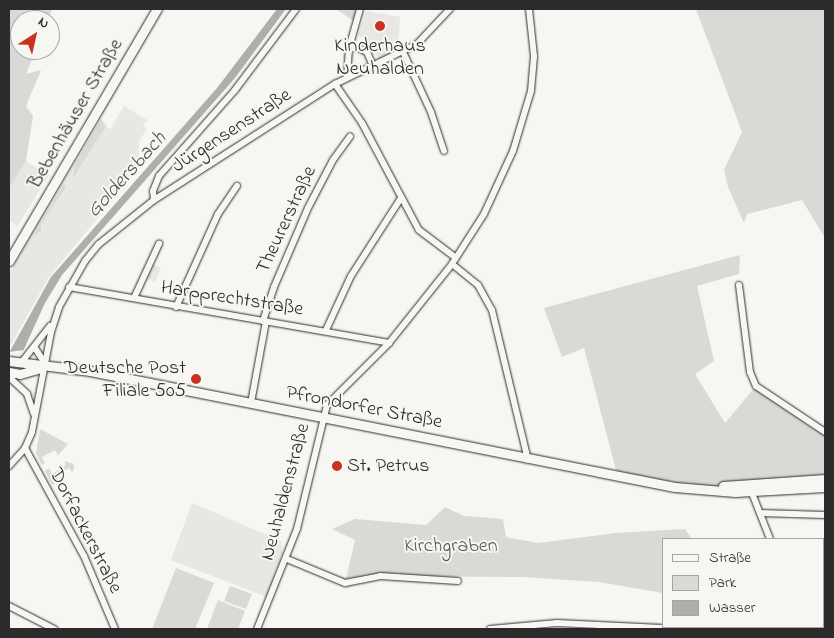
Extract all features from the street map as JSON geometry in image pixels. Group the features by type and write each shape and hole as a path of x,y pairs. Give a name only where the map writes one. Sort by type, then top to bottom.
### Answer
{"street":[{"name":"Bebenhäuser Straße","path":"9,261 157,9"},
{"path":"154,200 153,191 159,176 235,90 296,9"},
{"path":"346,77 349,48 360,9"},
{"name":"Jürgensenstraße","path":"21,364 35,348 54,320 69,287 99,244 154,200 346,77 417,44 450,9"},
{"path":"322,417 329,403 389,343 454,261 484,214 524,122 531,91 534,56 529,9"},
{"path":"349,48 359,48 367,52 373,66"},
{"path":"403,52 431,112 444,151"},
{"path":"335,84 362,123 419,230 478,285 492,310 528,460"},
{"name":"Theurerstraße","path":"251,403 264,321 274,287 308,208 333,160 350,137"},
{"path":"176,307 218,214 237,186"},
{"path":"326,330 351,276 402,199"},
{"path":"134,298 159,244"},
{"path":"739,285 750,372 756,386 825,432"},
{"name":"Harpprechtstraße","path":"69,287 176,307 326,330 389,343"},
{"name":"Jürgensenstraße","path":"25,448 34,419 54,320"},
{"path":"35,348 46,366"},
{"name":"Pfrondorfer Straße","path":"9,361 21,364 68,367 528,460 675,487 825,488"},
{"name":"Pfrondorfer Straße","path":"9,372 14,378 46,366"},
{"path":"14,378 27,394 34,419"},
{"name":"Neuhaldenstraße","path":"257,629 287,559 302,513 322,417"},
{"path":"9,466 25,448"},
{"name":"Dorfackerstraße","path":"25,448 84,556 115,629"},
{"name":"Pfrondorfer Straße","path":"750,488 825,478"},
{"path":"750,488 770,538"},
{"path":"760,513 825,515"},
{"path":"287,559 345,583 380,576 458,581"},
{"path":"9,606 54,629"},
{"path":"490,629 557,623 683,629"}],"shaded area":[{"name":"Kinderhaus Neuhalden","path":"366,11 400,17 398,50 379,59 363,37 358,36"},
{"path":"124,106 147,120 143,126 147,129 139,141 139,168 49,277 9,348 9,274 101,119 110,130"},
{"path":"26,161 49,175 17,227 9,219 9,189"},
{"path":"150,263 161,268 155,282 144,277"},
{"path":"192,503 281,541 283,552 266,597 171,560"}],"green space":[{"path":"9,9 52,9 10,10 10,60 32,60 26,74 41,70 26,106 33,116 26,161 9,189"},
{"path":"336,9 361,9 355,22"},
{"path":"696,9 825,9 825,238 802,200 747,214 744,223 728,187 724,170 742,132"},
{"path":"101,119 106,126 73,178 75,165"},
{"path":"64,184 66,187 41,224 41,231 34,235"},
{"path":"740,255 739,274 697,286 714,361 695,374 725,423 756,386 825,432 825,486 750,491 618,478 584,348 562,357 544,308"},
{"path":"40,429 68,444 58,455 55,450 42,457 45,463 42,465 36,453"},
{"path":"65,461 74,464 74,470 72,472 69,468 53,477 56,482 52,485 45,471 49,468 52,474 65,466"},
{"name":"Kirchgraben","path":"445,507 464,516 503,519 506,537 538,543 616,533 685,529 691,538 662,538 662,593 599,582 522,577 394,576 345,583 355,540 332,529 355,519 426,525"},
{"path":"176,568 214,583 195,629 152,629"},
{"path":"230,586 252,594 246,609 224,601"},
{"path":"218,600 245,611 238,629 207,629"}],"water":[{"path":"277,9 286,9 235,78 62,275 45,303 9,382 10,351 51,277 217,88"}],"pier":[{"path":"24,350 17,370 9,384 9,352"}],"place":[{"name":"Kinderhaus Neuhalden","path":"380,26"},
{"name":"Deutsche Post Filiale 505","path":"196,379"},
{"name":"St. Petrus","path":"337,466"}],"water label":[{"name":"Goldersbach","path":"127,175"}]}
